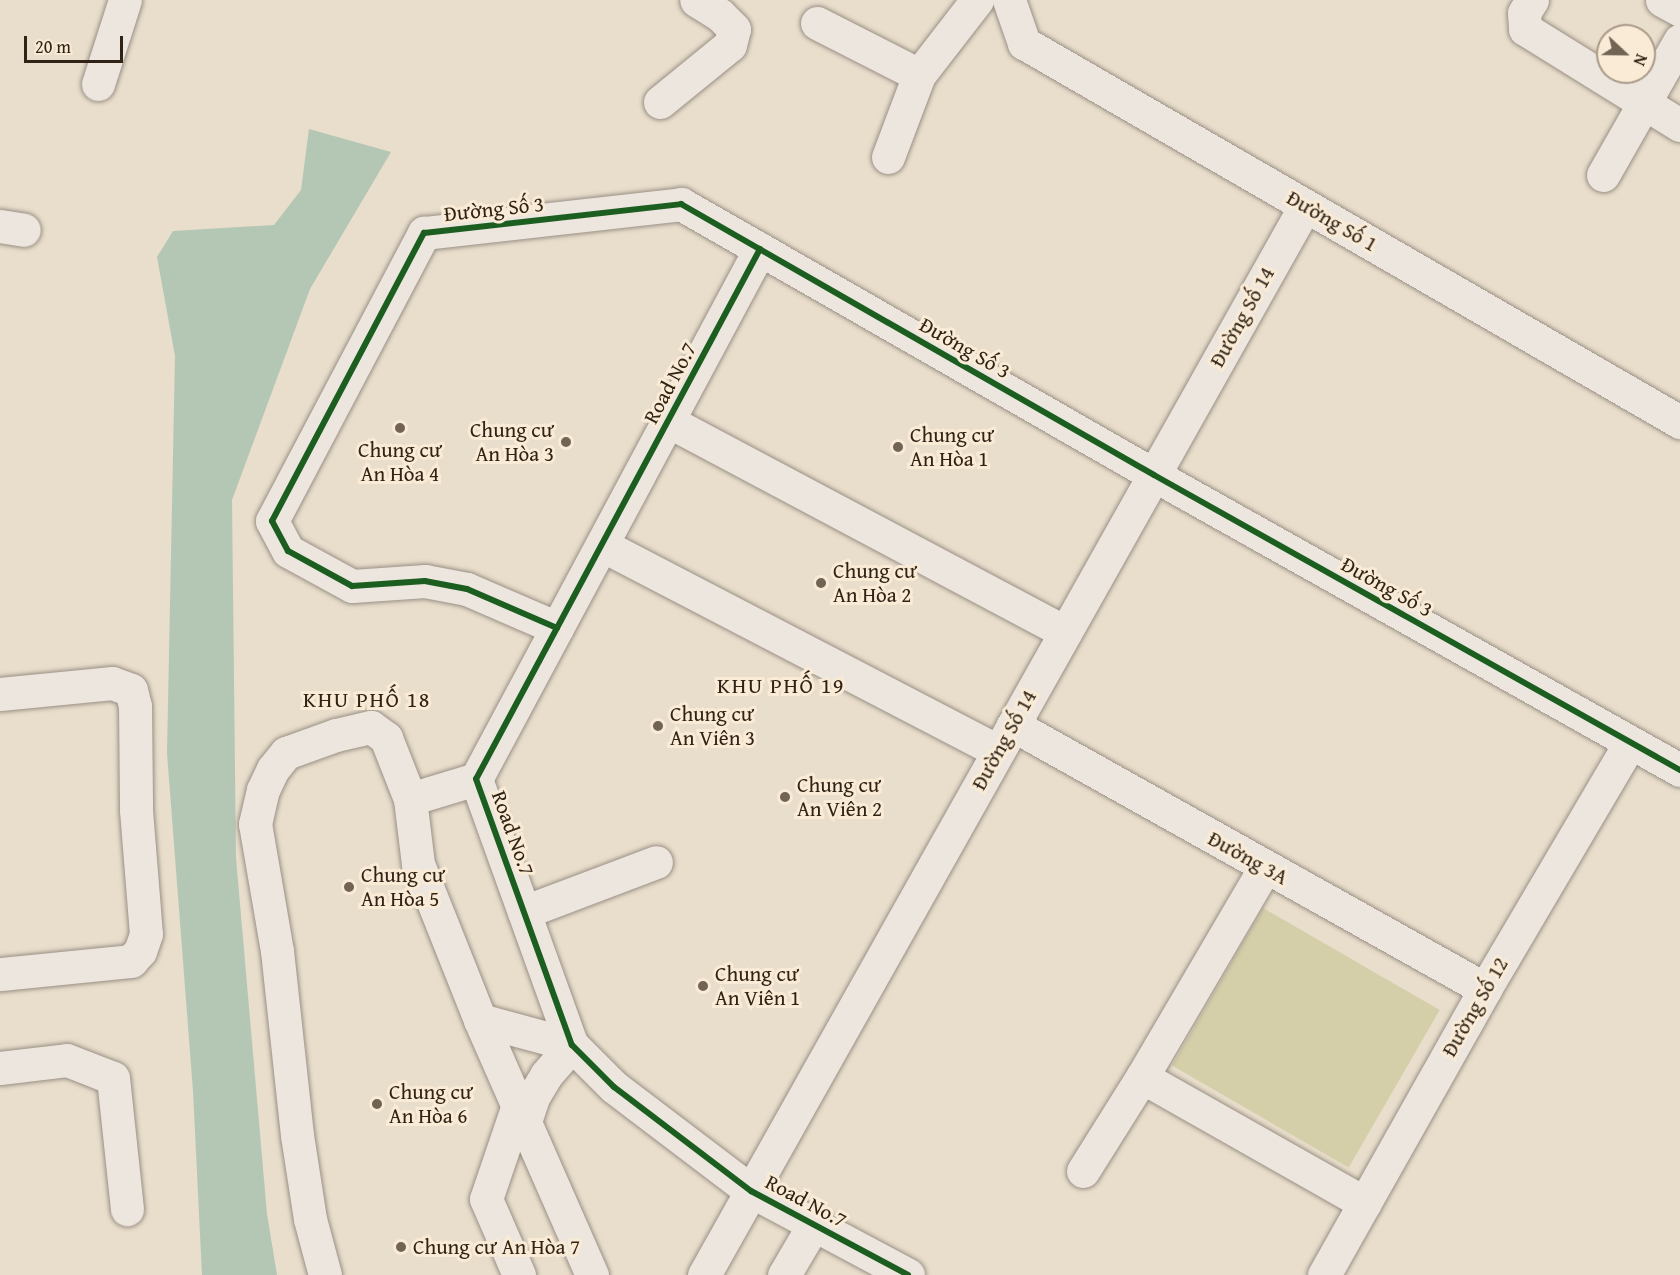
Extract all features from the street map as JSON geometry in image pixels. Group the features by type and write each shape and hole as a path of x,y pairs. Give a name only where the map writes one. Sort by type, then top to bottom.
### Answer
{"street":[{"path":"98,84 125,0"},
{"path":"660,102 730,45 734,29 720,15 696,0"},
{"path":"888,157 919,75 977,0"},
{"name":"Đường Số 1","path":"1009,0 1024,43 1680,422"},
{"path":"1532,0 1524,13 1525,29 1680,125"},
{"path":"1662,0 1680,10"},
{"path":"817,22 919,75"},
{"path":"1603,175 1680,40"},
{"name":"Đường Số 3","path":"557,628 467,588 424,581 352,586 288,551 272,521 424,233 681,204 1154,475 1680,770"},
{"name":"Đường Số 14","path":"704,1275 1305,206"},
{"name":"Road No.7","path":"760,249 476,779 572,1046 614,1087 751,1191 908,1275"},
{"path":"668,421 1065,632"},
{"name":"Đường 3A","path":"602,545 1006,738 1265,867 1485,989"},
{"path":"0,694 112,682 131,690 135,706 136,810 146,934 140,951 131,962 0,974"},
{"path":"325,1275 310,1219 297,1135 277,951 255,824 264,790 273,769 285,753 336,735 371,727 386,738 410,799 418,864 480,1020 592,1275"},
{"name":"Đường Số 12","path":"1324,1275 1485,989 1630,743"},
{"path":"410,799 476,779"},
{"path":"524,912 656,862"},
{"path":"1083,1171 1142,1077 1265,867"},
{"path":"480,1020 572,1046 546,1075 522,1114 486,1198 519,1275"},
{"path":"0,1068 67,1060 112,1078 127,1209"},
{"path":"1142,1077 1365,1203"},
{"path":"784,1275 814,1224"}],"shaded area":[{"path":"309,129 391,152 310,289 232,500 236,858 267,1214 277,1275 202,1275 193,1091 167,753 175,356 157,257 173,231 274,225 301,190"},
{"path":"1263,908 1440,1010 1349,1168 1172,1066"}],"cycle path":[{"path":"557,628 467,589 425,581 352,586 288,551 272,521 424,233 681,204 1154,475 1680,770"},
{"path":"760,249 476,779 572,1045 614,1087 751,1191 908,1275"}],"place":[{"name":"Chung cư An Hòa 4","path":"400,428"},
{"name":"Chung cư An Hòa 3","path":"566,442"},
{"name":"Chung cư An Hòa 1","path":"898,447"},
{"name":"Chung cư An Hòa 2","path":"821,583"},
{"name":"Chung cư An Viên 3","path":"658,726"},
{"name":"Chung cư An Viên 2","path":"785,797"},
{"name":"Chung cư An Hòa 5","path":"349,887"},
{"name":"Chung cư An Viên 1","path":"703,986"},
{"name":"Chung cư An Hòa 6","path":"377,1104"},
{"name":"Chung cư An Hòa 7","path":"401,1247"}],"district":[{"name":"KHU PHỐ 19","path":"781,686"},
{"name":"KHU PHỐ 18","path":"367,700"}]}
